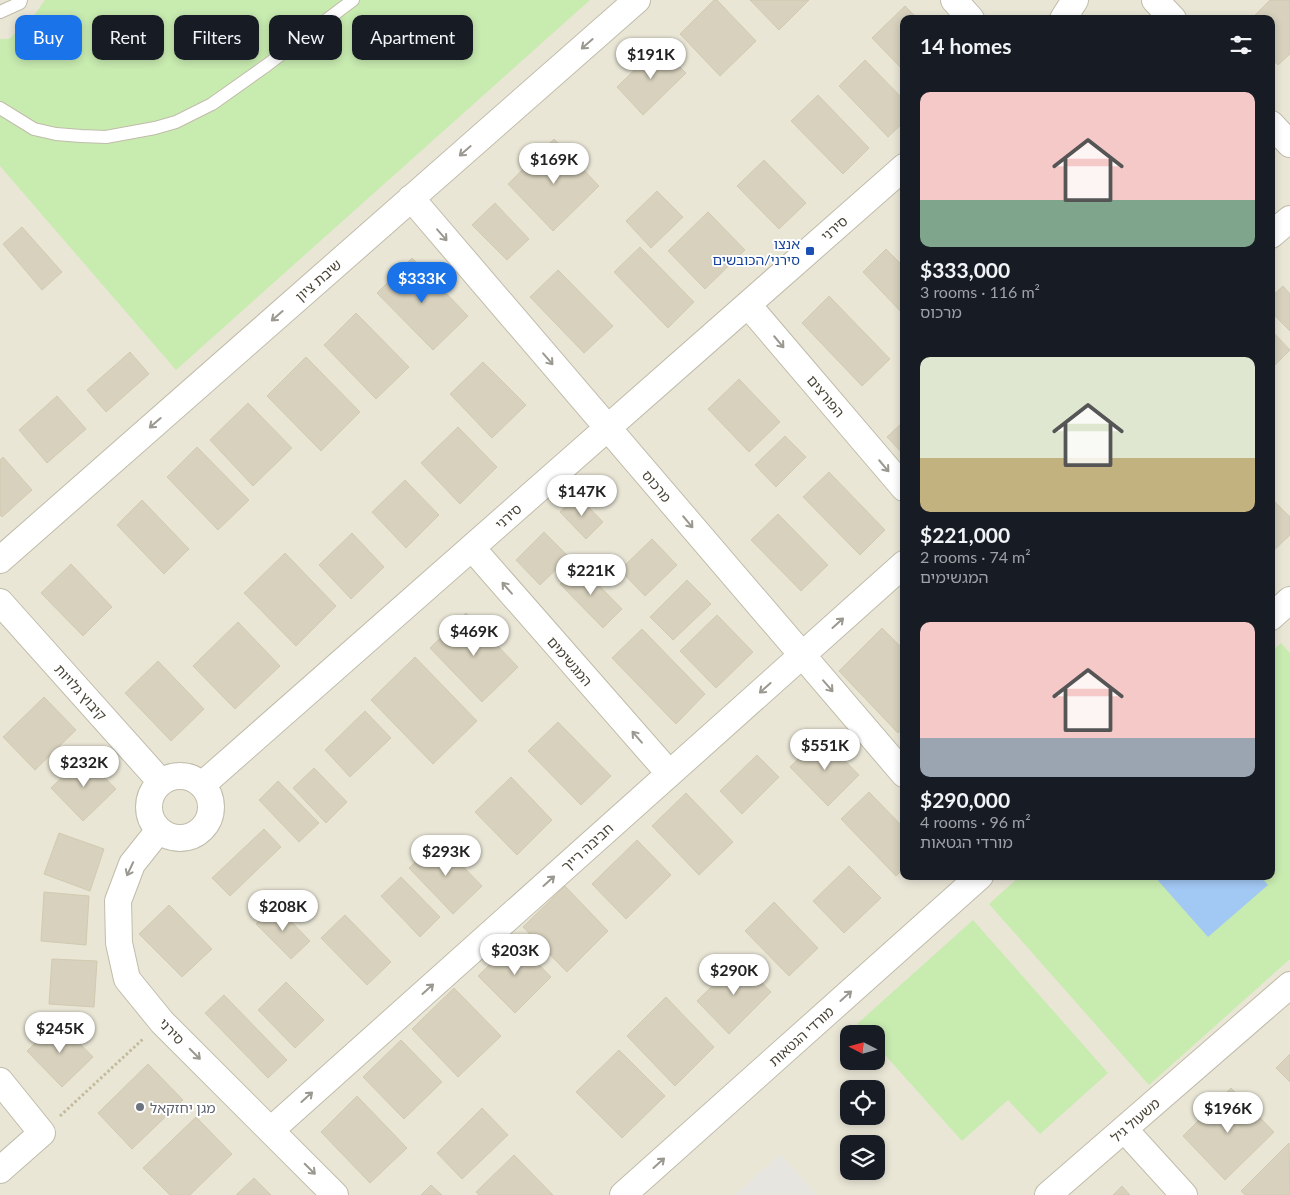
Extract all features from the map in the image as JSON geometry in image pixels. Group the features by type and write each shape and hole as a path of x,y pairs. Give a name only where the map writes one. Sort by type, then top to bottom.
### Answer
{"street":[{"name":"שיבת ציון","path":"0,560 636,0"},
{"path":"954,0 967,15"},
{"path":"1066,15 1076,0"},
{"path":"1156,0 1169,15"},
{"path":"1275,128 1290,144"},
{"name":"סירני","path":"202,785 900,171"},
{"name":"מרכוס","path":"411,198 900,769"},
{"path":"1275,232 1290,219"},
{"name":"הפורצים","path":"748,305 900,483"},
{"name":"המגשימים","path":"472,548 669,773"},
{"name":"חביבה רייך","path":"270,1130 900,568"},
{"path":"1275,613 1290,600"},
{"name":"קיבוץ גלויות","path":"0,602 161,782"},
{"path":"183,776 194,779 202,785 208,794 211,805 210,816 205,826 190,836 179,838 169,836 159,830 152,821 149,811 149,800 161,782 172,777 183,776"},
{"name":"סירני","path":"159,830 132,864 118,901 119,943 127,979 162,1022 335,1195"},
{"name":"מורדי הגטאות","path":"623,1195 976,880"},
{"name":"משעול גיל","path":"1048,1195 1290,985"},
{"path":"0,1081 42,1133 0,1170"},
{"path":"1124,1129 1184,1195"}],"lane":[{"path":"0,12 20,3 22,0"},
{"path":"0,108 34,129 56,134 106,137 169,124 212,104 353,0"}],"path":[{"path":"42,1133 162,1022"}],"shaded area":[{"path":"0,0 1290,0 1290,1195 0,1195"},
{"path":"780,1154 817,1195 735,1195"}],"green space":[{"path":"45,0 590,0 176,370 0,166 0,39 9,39 15,34 15,60 82,60 82,15 34,15"},
{"path":"1281,643 1290,653 1290,959 1149,1085 989,904 1016,880 1275,880 1275,648"},
{"path":"973,920 1108,1073 1040,1134 1008,1100 962,1141 885,1055 885,1025 857,1024"}],"water":[{"path":"1158,880 1264,880 1268,885 1208,937"}],"building":[{"path":"714,0 717,0 756,41 720,76 680,34"},
{"path":"750,0 809,0 779,30"},
{"path":"1270,0 1290,0 1290,54 1278,65 1275,62 1275,15 1255,15"},
{"path":"905,6 914,15 900,15 900,67 872,38"},
{"path":"659,46 686,73 643,115 617,87"},
{"path":"865,60 900,96 900,126 888,137 839,86"},
{"path":"818,95 869,148 843,174 791,121"},
{"path":"554,139 599,186 553,231 508,184"},
{"path":"764,160 806,203 779,229 737,186"},
{"path":"657,191 683,217 651,248 626,221"},
{"path":"495,203 529,239 507,260 472,225"},
{"path":"708,212 745,250 705,289 668,251"},
{"path":"22,227 62,272 42,290 3,244"},
{"path":"640,247 694,302 668,328 614,272"},
{"path":"886,249 900,263 900,311 863,272"},
{"path":"412,258 468,316 433,350 377,293"},
{"path":"558,270 613,326 584,353 530,297"},
{"path":"1283,286 1290,294 1290,331 1275,316 1275,293"},
{"path":"829,296 890,359 862,386 802,323"},
{"path":"356,313 409,367 376,399 324,345"},
{"path":"1275,334 1290,350 1275,365"},
{"path":"130,352 149,374 106,412 87,390"},
{"path":"306,357 360,412 321,451 267,396"},
{"path":"483,362 526,405 492,438 450,394"},
{"path":"739,379 780,422 749,452 708,409"},
{"path":"57,396 86,429 47,463 19,430"},
{"path":"248,403 292,448 253,486 210,440"},
{"path":"900,425 900,451 887,437"},
{"path":"458,427 497,467 460,504 421,463"},
{"path":"785,436 806,457 776,487 755,465"},
{"path":"197,447 249,500 218,530 167,477"},
{"path":"3,457 32,490 2,517 0,515 0,460"},
{"path":"829,472 885,530 860,555 803,497"},
{"path":"405,480 439,515 406,548 372,512"},
{"path":"577,495 603,522 586,539 560,512"},
{"path":"142,500 189,549 164,574 117,525"},
{"path":"1275,502 1290,517 1290,535 1275,549"},
{"path":"778,514 828,565 801,591 751,540"},
{"path":"544,532 569,557 540,585 516,560"},
{"path":"352,533 384,567 351,599 319,565"},
{"path":"652,539 677,565 645,596 620,570"},
{"path":"285,553 336,606 296,646 244,593"},
{"path":"71,564 112,607 83,636 41,593"},
{"path":"579,565 622,609 603,628 560,584"},
{"path":"687,580 711,604 673,640 650,617"},
{"path":"466,613 518,667 482,702 430,648"},
{"path":"717,615 753,652 716,688 680,651"},
{"path":"238,622 280,666 235,709 193,666"},
{"path":"882,628 900,646 900,731 898,733 839,671"},
{"path":"642,629 705,694 676,724 612,658"},
{"path":"415,657 477,721 433,764 371,700"},
{"path":"158,661 204,709 171,741 125,693"},
{"path":"44,697 76,730 35,770 3,737"},
{"path":"365,711 391,738 350,777 325,750"},
{"path":"558,722 611,776 581,805 528,751"},
{"path":"821,736 859,775 828,806 790,767"},
{"path":"757,755 779,777 742,814 720,791"},
{"path":"84,756 116,789 83,821 51,788"},
{"path":"314,768 347,802 326,823 293,788"},
{"path":"511,777 552,820 517,855 475,812"},
{"path":"278,781 319,823 299,842 259,800"},
{"path":"869,792 900,824 900,872 896,876 841,819"},
{"path":"686,793 733,842 699,875 652,826"},
{"path":"264,829 281,847 230,896 212,878"},
{"path":"59,833 104,849 90,891 44,874"},
{"path":"637,840 671,875 626,919 592,884"},
{"path":"438,841 482,886 453,914 409,868"},
{"path":"849,866 881,898 844,933 813,901"},
{"path":"401,877 440,917 420,937 381,896"},
{"path":"565,886 608,931 567,972 523,927"},
{"path":"44,892 89,896 86,945 41,941"},
{"path":"774,902 818,948 789,976 745,931"},
{"path":"169,905 212,949 182,977 139,934"},
{"path":"275,905 310,941 291,959 256,924"},
{"path":"345,915 391,962 367,985 321,938"},
{"path":"515,940 551,977 515,1013 478,976"},
{"path":"52,959 97,961 94,1007 49,1004"},
{"path":"739,959 771,992 729,1034 697,1001"},
{"path":"286,982 324,1020 295,1048 258,1010"},
{"path":"454,988 501,1036 458,1077 412,1029"},
{"path":"224,995 287,1060 268,1078 205,1013"},
{"path":"666,997 714,1047 675,1086 627,1036"},
{"path":"58,1021 93,1057 62,1087 27,1051"},
{"path":"401,1040 442,1082 404,1119 363,1077"},
{"path":"619,1050 665,1096 622,1138 576,1092"},
{"path":"1290,1054 1290,1082 1276,1068"},
{"name":"מגן יחזקאל","path":"148,1064 183,1100 132,1149 98,1113"},
{"path":"1231,1088 1274,1132 1225,1180 1183,1136"},
{"path":"357,1096 407,1148 370,1183 321,1132"},
{"path":"482,1108 508,1135 462,1179 437,1153"},
{"path":"196,1117 232,1154 190,1195 170,1195 143,1168"},
{"path":"1289,1143 1290,1195 1245,1195 1241,1191"},
{"path":"514,1155 553,1195 479,1195 476,1192"},
{"path":"254,1178 271,1195 236,1195"},
{"path":"431,1185 442,1195 421,1195"},
{"path":"1122,1186 1130,1195 1113,1195"}],"place":[{"name":"אנצו סירני/הכובשים","path":"810,251"},
{"name":"מגן יחזקאל","path":"140,1107"}]}
